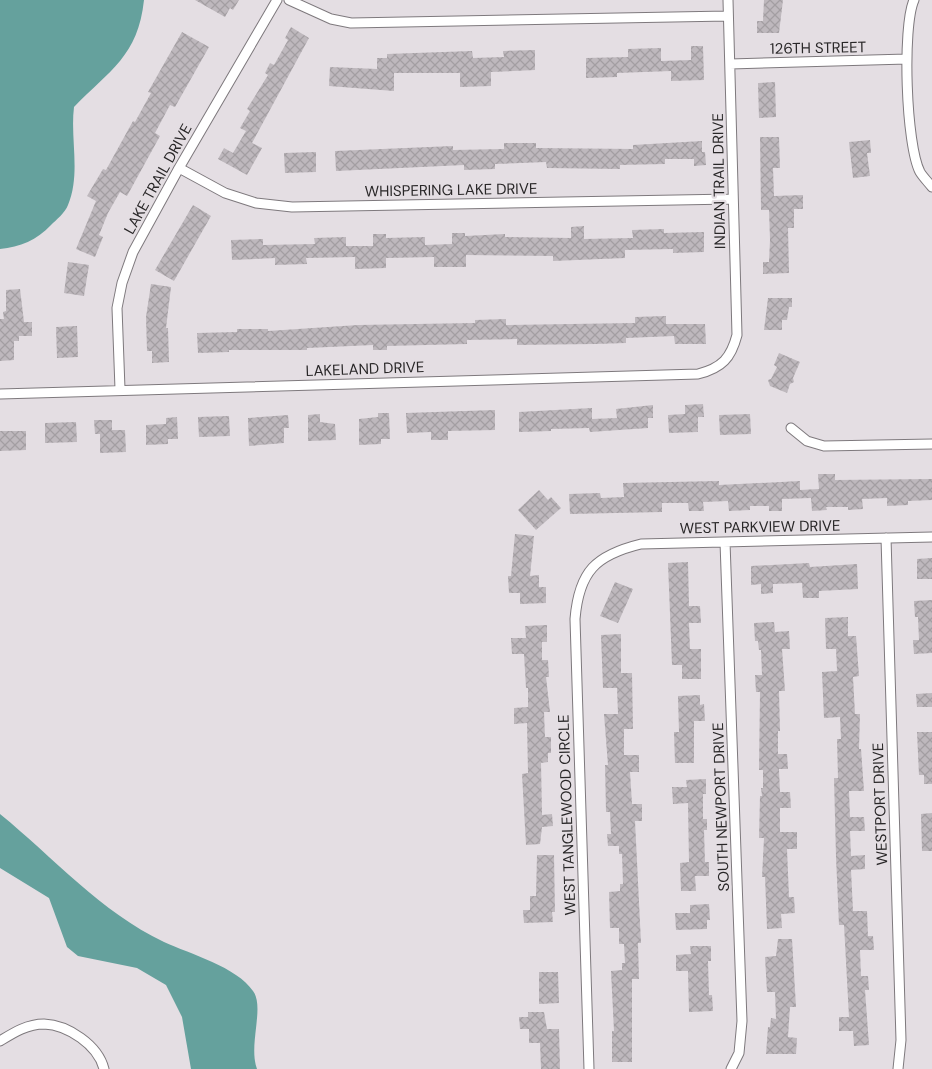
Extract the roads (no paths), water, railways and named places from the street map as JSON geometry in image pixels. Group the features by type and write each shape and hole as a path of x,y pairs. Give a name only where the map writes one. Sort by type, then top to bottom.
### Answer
{"street":[{"name":"LAKE TRAIL DRIVE","path":"120,389 117,308 122,283 134,252 179,168 277,0"},
{"path":"288,0 331,18 351,23 728,16"},
{"name":"INDIAN TRAIL DRIVE","path":"726,359 733,348 737,335 728,0"},
{"path":"914,0 909,11 907,59 911,136 920,171 932,187"},
{"name":"126TH STREET","path":"730,64 907,59"},
{"name":"WHISPERING LAKE DRIVE","path":"179,168 226,193 256,203 292,207 732,198"},
{"name":"LAKELAND DRIVE","path":"0,394 120,389 698,374 715,370 726,359"},
{"path":"791,428 807,440 824,446 932,444"},
{"name":"WEST PARKVIEW DRIVE","path":"593,565 604,556 641,544 932,537"},
{"name":"WESTPORT DRIVE","path":"886,538 900,1040 898,1069"},
{"name":"SOUTH NEWPORT DRIVE","path":"725,542 742,1021 739,1053 731,1069"},
{"name":"WEST TANGLEWOOD CIRCLE","path":"589,1069 575,619 584,578 593,565"},
{"path":"0,1041 19,1029 44,1024 67,1030 89,1044 104,1069"}],"water":[{"path":"0,0 144,0 141,19 129,49 110,72 74,107 75,169 72,193 67,208 46,230 34,239 14,247 0,249"},
{"path":"0,814 119,916 164,942 225,968 246,982 256,998 257,1016 254,1049 257,1069 191,1069 182,1017 166,985 137,968 78,956 67,947 49,898 0,868"}]}
